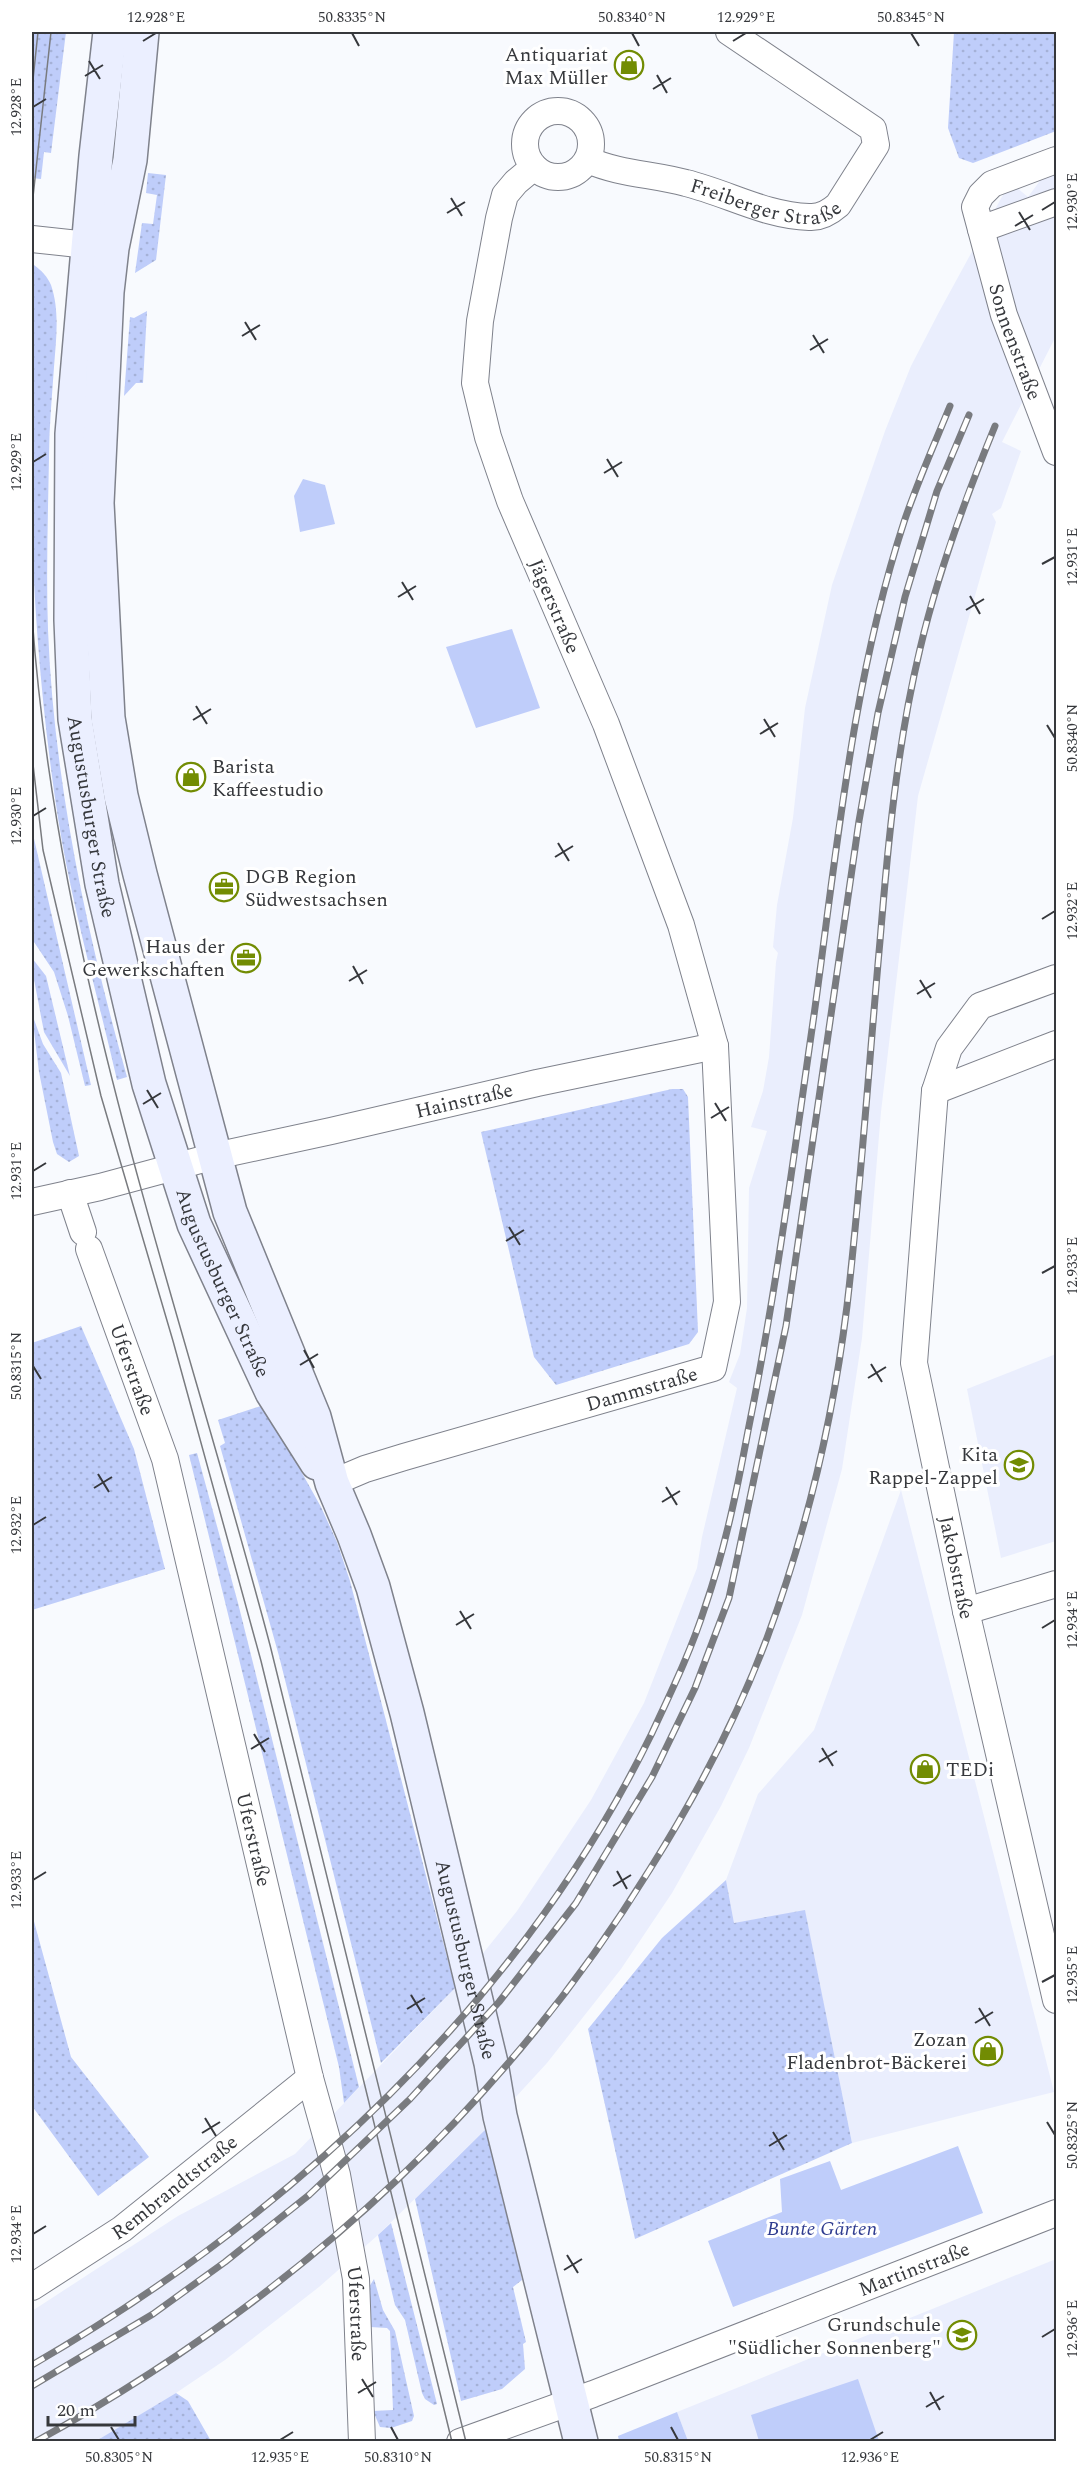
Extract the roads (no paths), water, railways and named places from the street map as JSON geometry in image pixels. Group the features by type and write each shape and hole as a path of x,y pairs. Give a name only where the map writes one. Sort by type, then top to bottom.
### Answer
{"main road":[{"name":"Augustusburger Straße","path":"110,32 100,247 72,434 71,620 75,719 107,907 144,1066 194,1224 272,1392 302,1442 332,1483"},
{"name":"Augustusburger Straße","path":"142,32 130,160 100,247 107,292 98,503 108,718 121,796 215,1156 238,1234 314,1418 332,1483 373,1587 407,1713 490,2063 500,2116 581,2442"}],"street":[{"name":"Freiberger Straße","path":"588,160 605,168 686,183 785,215 813,217 830,212 838,205 876,145 873,129 729,32"},
{"path":"555,111 576,116 590,132 592,143 588,160 579,171 560,178 550,177 534,167 528,159 525,138 536,119 555,111"},
{"name":"Sonnenstraße","path":"1056,160 992,184 981,195 975,207 1004,315 1056,452"},
{"name":"Jägerstraße","path":"534,167 505,195 498,218 480,321 475,383 488,436 510,501 606,724 677,914 715,1046"},
{"path":"981,229 1056,202"},
{"path":"32,238 100,247"},
{"name":"Jakobstraße","path":"1056,978 980,1006 949,1048 935,1091 914,1362 966,1611 1056,2000"},
{"path":"935,1091 1056,1044"},
{"name":"Hainstraße","path":"32,1202 215,1156 537,1083 715,1046"},
{"name":"Dammstraße","path":"332,1483 365,1469 404,1457 713,1368 727,1302 715,1046"},
{"name":"Uferstraße","path":"70,1193 165,1459 310,2078 337,2175 356,2279 362,2442"},
{"path":"966,1611 1056,1584"},
{"name":"Rembrandtstraße","path":"32,2287 122,2229 310,2078"},
{"name":"Martinstraße","path":"460,2442 593,2394 1056,2213"}],"tram line":[{"path":"32,89 38,32"},
{"path":"32,206 51,32"},
{"path":"32,616 46,748 67,878 95,1007 162,1263 270,1645 466,2442"},
{"path":"32,756 43,850 101,1096 173,1341 261,1661 452,2442"}],"railway":[{"path":"32,2365 127,2306 219,2242 307,2171 389,2095 466,2013 536,1925 598,1832 652,1733 699,1623 719,1563 735,1497 776,1275 848,766 871,643 904,522 950,406"},
{"path":"32,2386 153,2314 225,2262 309,2195 410,2099 499,2002 576,1903 652,1777 695,1688 729,1598 786,1326 859,821 878,713 905,597 937,491 969,415"},
{"path":"35,2442 128,2388 216,2328 301,2264 380,2195 455,2121 526,2042 591,1958 667,1841 699,1785 743,1698 767,1638 794,1556 817,1474 834,1390 847,1306 861,1170 894,794 912,685 935,592 963,508 995,426"}],"place":[{"name":"Antiquariat Max Müller","path":"629,65"},
{"name":"Barista Kaffeestudio","path":"191,777"},
{"name":"DGB Region Südwestsachsen","path":"224,887"},
{"name":"Haus der Gewerkschaften","path":"246,958"},
{"name":"Kita Rappel-Zappel","path":"1019,1465"},
{"name":"TEDi","path":"925,1769"},
{"name":"Zozan Fladenbrot-Bäckerei","path":"988,2051"},
{"name":"Grundschule \"Südlicher Sonnenberg\"","path":"962,2335"}],"park label":[{"name":"Bunte Gärten","path":"822,2228"}]}
